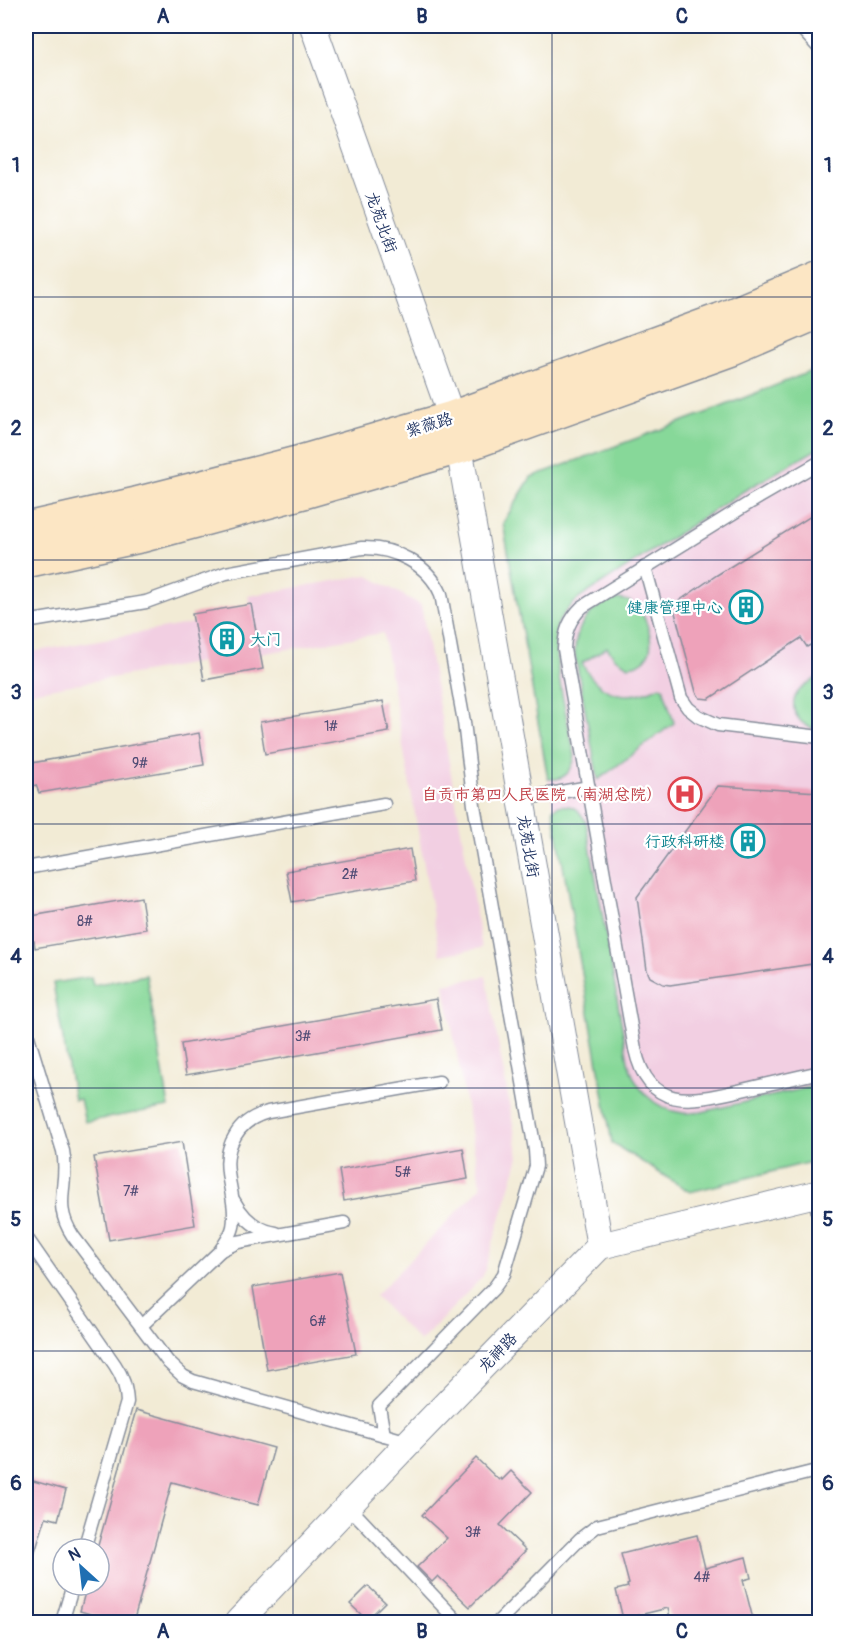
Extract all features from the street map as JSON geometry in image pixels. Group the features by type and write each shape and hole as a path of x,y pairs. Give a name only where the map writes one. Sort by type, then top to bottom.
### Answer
{"main road":[{"name":"紫薇路","path":"26,561 141,536 303,492 455,432 819,278"},
{"name":"紫薇路","path":"26,529 297,463 455,432 732,349 819,311"}],"street":[{"name":"龙苑北街","path":"312,26 455,432 600,1246"},
{"path":"600,1246 817,1193"},
{"name":"龙神路","path":"238,1623 409,1442 600,1246"}],"lane":[{"path":"799,26 819,49"},
{"path":"819,462 582,607 567,627 564,649 635,1049 641,1070 648,1080 666,1095 690,1100 819,1072"},
{"path":"26,622 146,602 226,573 362,548 385,549 420,567 434,580 441,594 464,722 474,806 536,1166 504,1274 494,1288 379,1406 384,1435"},
{"path":"645,567 681,698 688,708 706,722 718,725 819,736"},
{"path":"521,799 589,787"},
{"path":"26,868 384,804"},
{"path":"26,1030 64,1158 66,1175 61,1198 63,1219 73,1236 176,1371 193,1381 409,1442"},
{"path":"141,1326 220,1251 233,1229 233,1199 226,1163 227,1152 236,1133 251,1119 268,1112 439,1082"},
{"path":"817,1193 819,1221"},
{"path":"233,1199 242,1214 254,1225 272,1233 286,1233"},
{"path":"220,1251 238,1242 344,1223"},
{"path":"26,1237 122,1375 126,1387 127,1402 88,1537"},
{"path":"498,1623 588,1531 597,1526 819,1470"},
{"path":"349,1507 458,1623"},
{"path":"62,1623 70,1597"}],"shaded area":[{"name":"自贡市第四人民医院（南湖总院）","path":"819,368 819,1160 690,1192 612,1143 503,523 531,477 711,411"},
{"path":"367,575 421,605 482,948 440,955 383,633 260,654 248,596"},
{"path":"194,623 201,662 26,693 26,653"},
{"path":"486,976 519,1157 483,1276 420,1342 375,1296 481,1187 444,984"}],"green space":[{"path":"819,368 819,448 742,492 581,597 561,618 557,626 556,653 575,756 572,767 563,777 548,779 503,523 531,477 711,411"},
{"path":"618,599 632,603 642,613 650,637 649,652 646,658 638,664 629,666 615,658 607,647 582,663 597,683 615,693 636,694 663,687 674,723 598,780 575,645 581,627 592,612 599,606"},
{"path":"819,676 819,729 806,726 801,722 794,710 794,704 799,691"},
{"path":"558,806 575,808 586,822 628,1061 641,1089 663,1107 688,1113 702,1112 819,1085 819,1160 690,1192 612,1143 553,809"},
{"path":"146,975 169,1107 85,1122 80,1099 74,1100 53,983 91,977 93,985"}],"building":[{"name":"健康管理中心","path":"819,511 819,640 807,647 801,638 709,699 700,698 696,692 673,605"},
{"name":"大门","path":"251,604 263,669 204,680 192,614"},
{"path":"383,701 389,732 265,754 260,722"},
{"path":"199,733 204,765 39,793 36,785 26,787 26,767 32,766 32,763"},
{"name":"行政科研楼","path":"718,786 819,792 819,963 670,985 663,984 650,977 647,970 637,897"},
{"path":"410,849 415,881 292,902 286,871"},
{"path":"141,897 146,929 35,948 34,941 26,943 26,917"},
{"path":"436,999 442,1030 186,1075 181,1044"},
{"path":"182,1142 195,1225 109,1240 94,1157"},
{"path":"463,1148 468,1179 344,1201 339,1170"},
{"path":"340,1272 356,1354 267,1370 253,1287"},
{"path":"136,1410 274,1448 258,1505 172,1482 133,1623 121,1623 80,1611 84,1597 111,1597 111,1537 100,1537"},
{"path":"476,1458 499,1480 511,1471 532,1492 500,1525 526,1550 470,1607 438,1576 432,1582 417,1567 447,1538 422,1515"},
{"path":"26,1479 66,1490 58,1520 46,1517 30,1568 26,1567"},
{"path":"697,1535 705,1568 746,1557 751,1578 743,1580 754,1623 671,1623 668,1608 623,1619 616,1590 628,1587 629,1584 621,1554"},
{"path":"368,1586 385,1602 367,1620 350,1604"}],"place":[{"name":"健康管理中心","path":"746,607"},
{"name":"大门","path":"227,639"},
{"name":"自贡市第四人民医院（南湖总院）","path":"685,794"},
{"name":"行政科研楼","path":"748,841"}]}
